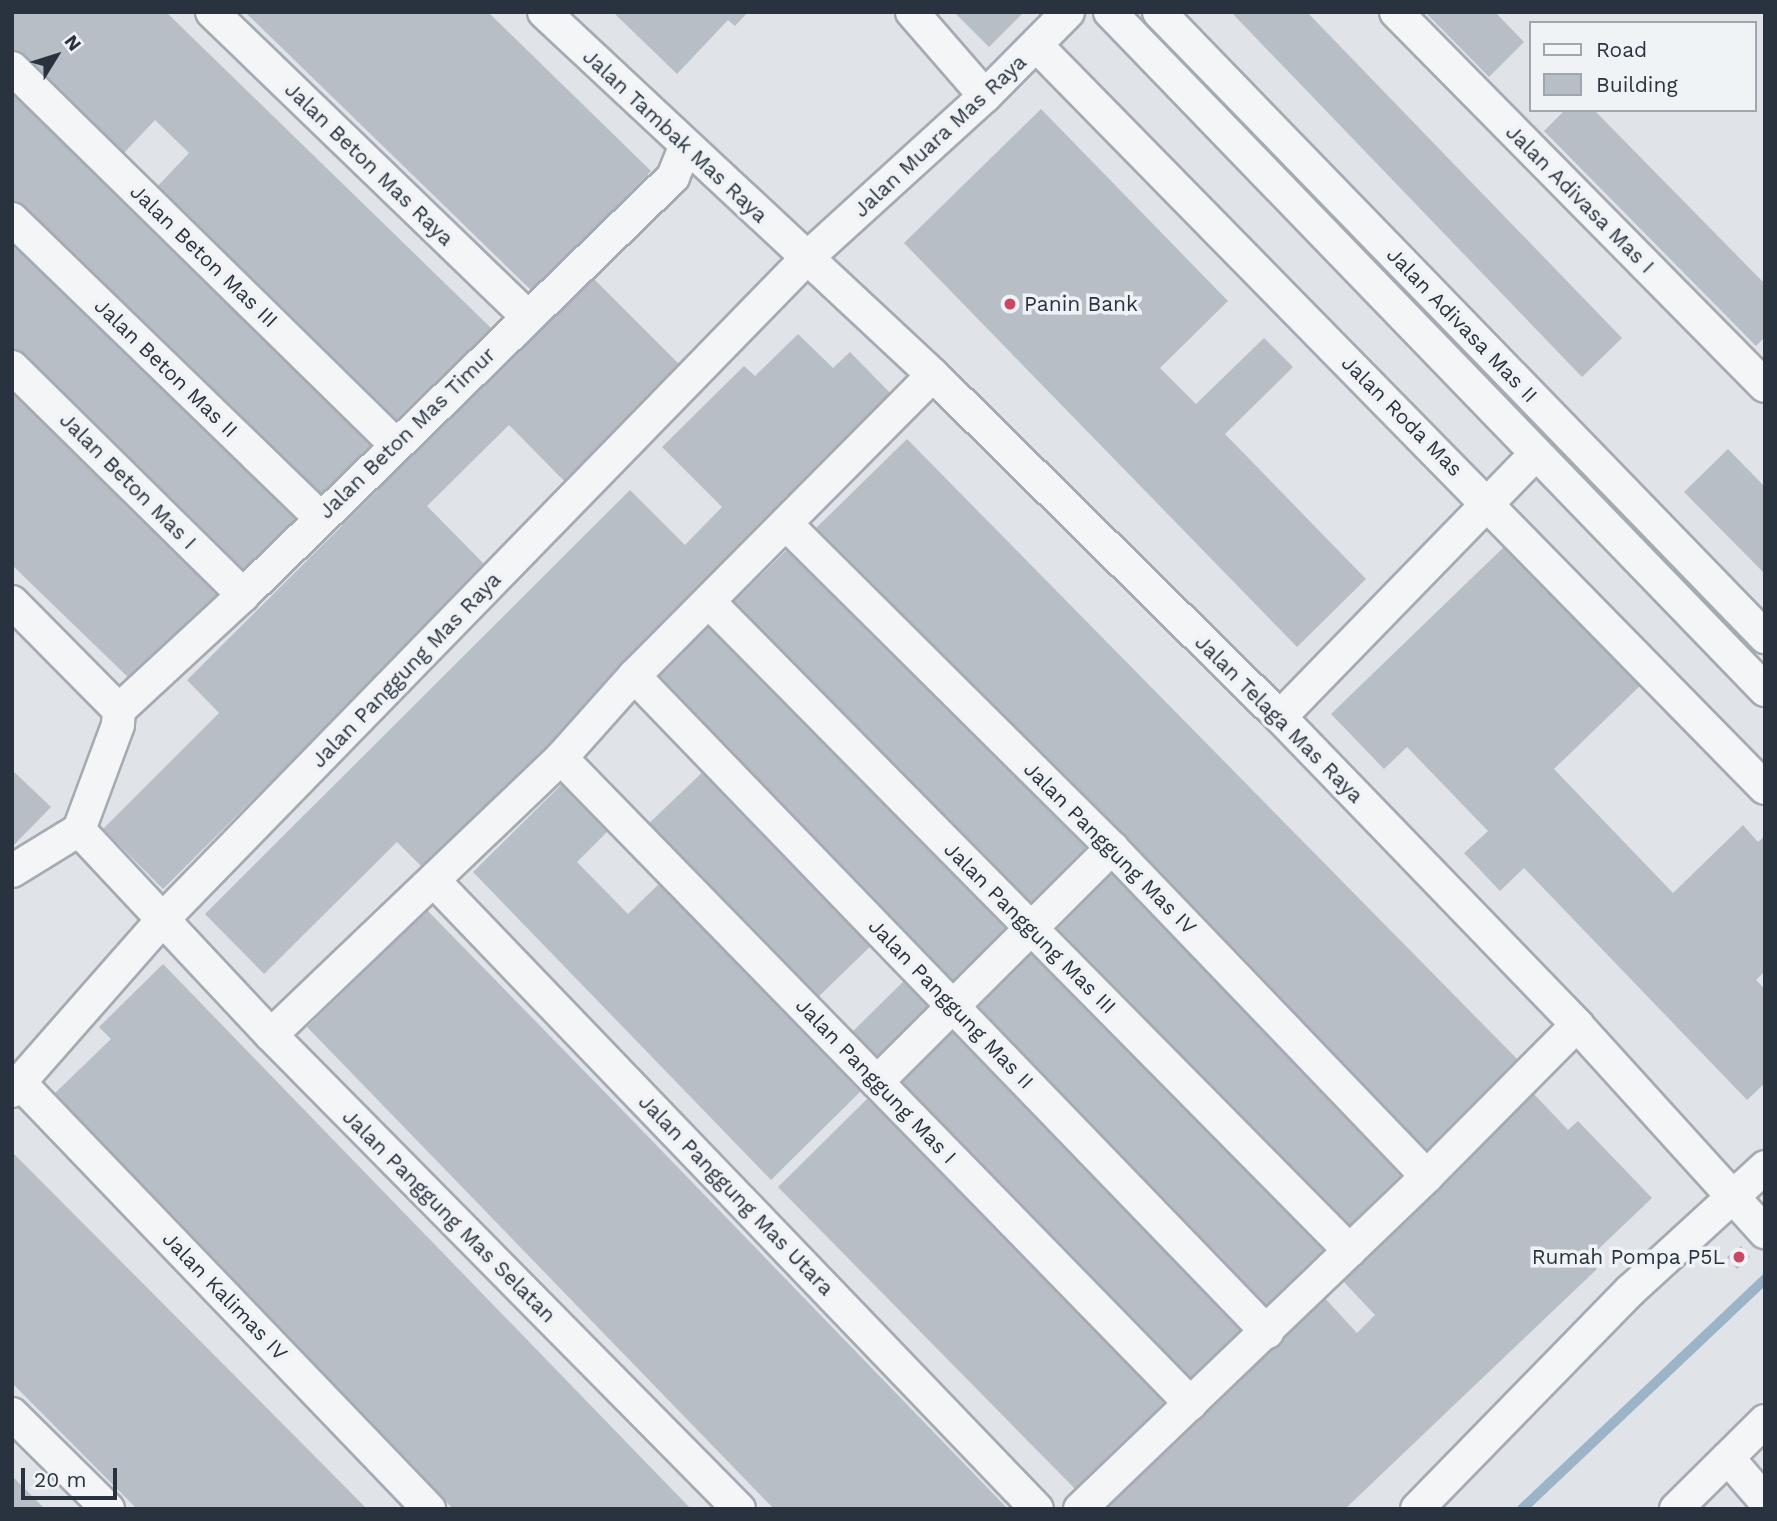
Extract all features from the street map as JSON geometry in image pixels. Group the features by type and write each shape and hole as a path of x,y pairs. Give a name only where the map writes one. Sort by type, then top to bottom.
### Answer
{"street":[{"name":"Jalan Beton Mas Raya","path":"212,12 527,316"},
{"name":"Jalan Tambak Mas Raya","path":"544,12 685,148 808,257"},
{"path":"912,12 985,96"},
{"name":"Jalan Muara Mas Raya","path":"808,257 985,96 1037,47 1068,12"},
{"path":"1110,12 1535,455 1765,690"},
{"name":"Jalan Adivasa Mas II","path":"1159,12 1765,637"},
{"name":"Jalan Adivasa Mas I","path":"1396,12 1765,386"},
{"name":"Jalan Roda Mas","path":"1037,47 1765,788"},
{"name":"Jalan Beton Mas III","path":"12,68 395,444"},
{"name":"Jalan Beton Mas Timur","path":"118,710 243,595 395,444 673,177 685,148"},
{"name":"Jalan Beton Mas II","path":"12,219 320,517"},
{"name":"Jalan Telaga Mas Raya","path":"808,257 933,375 1280,717 1577,1025 1748,1213"},
{"name":"Jalan Panggung Mas Raya","path":"16,1087 164,918 808,257"},
{"name":"Jalan Beton Mas I","path":"12,367 243,595"},
{"path":"271,1035 435,882 562,758 634,676 710,604 933,375"},
{"path":"1280,717 1535,455"},
{"name":"Jalan Panggung Mas IV","path":"787,525 1112,848 1427,1176"},
{"path":"12,602 118,710 118,725 79,830 12,871"},
{"name":"Jalan Panggung Mas III","path":"710,604 1350,1251"},
{"name":"Jalan Panggung Mas II","path":"634,676 1267,1332"},
{"name":"Jalan Panggung Mas I","path":"562,758 1191,1404"},
{"name":"Jalan Panggung Mas Selatan","path":"79,830 271,1035 739,1509"},
{"path":"877,1082 1112,848"},
{"name":"Jalan Panggung Mas Utara","path":"435,882 1037,1509"},
{"path":"1080,1509 1267,1332 1577,1025"},
{"name":"Jalan Kalimas IV","path":"16,1087 429,1509"},
{"path":"1417,1509 1631,1290 1748,1213 1765,1167"},
{"path":"12,1414 108,1509"},
{"path":"1676,1509 1765,1421"},
{"path":"1728,1458 1765,1501"}],"building":[{"path":"12,12 166,12 491,328 398,424 156,188 189,153 155,120 122,155 12,49"},
{"path":"245,12 488,12 651,171 533,292"},
{"path":"613,12 748,12 735,26 728,20 677,74"},
{"path":"954,12 1024,12 989,47"},
{"path":"1231,12 1307,12 1622,338 1582,377"},
{"path":"1425,12 1495,12 1524,42 1489,77"},
{"path":"12,86 378,442 319,502 12,205"},
{"path":"1041,109 1228,301 1160,368 1196,404 1264,338 1293,367 1225,434 1366,579 1297,647 904,243"},
{"path":"1563,112 1596,112 1765,284 1765,337 1756,346 1544,131"},
{"path":"12,236 303,518 243,579 12,354"},
{"path":"592,277 685,370 569,486 509,425 427,506 487,567 163,889 103,829 219,713 187,680"},
{"path":"798,334 833,368 850,352 899,402 427,872 397,842 264,974 205,914 630,490 685,545 722,507 662,447 744,366 755,376"},
{"path":"12,391 223,595 136,685 12,565"},
{"path":"907,439 1524,1066 1430,1159 813,531"},
{"path":"1728,449 1765,487 1765,574 1684,492"},
{"path":"798,539 1101,853 1030,921 727,608"},
{"path":"1507,544 1642,684 1554,769 1673,893 1743,825 1758,842 1765,836 1765,971 1756,980 1765,989 1765,1083 1747,1100 1524,868 1500,891 1464,853 1488,831 1407,747 1384,769 1331,714"},
{"path":"719,614 1023,927 952,995 649,683"},
{"path":"712,763 880,937 810,1005 641,831"},
{"path":"12,770 51,807 12,847"},
{"path":"564,782 610,829 577,862 628,914 662,881 865,1087 771,1180 473,872"},
{"path":"1111,857 1414,1170 1343,1239 1040,926"},
{"path":"427,910 1008,1509 774,1509 675,1407 307,1027"},
{"path":"1030,940 1333,1254 1263,1322 960,1009"},
{"path":"163,964 691,1509 453,1509 52,1096 111,1039 99,1027"},
{"path":"914,971 948,1006 877,1075 844,1040"},
{"path":"955,1013 1259,1326 1188,1395 885,1081"},
{"path":"872,1094 1176,1403 1082,1496 778,1187"},
{"path":"1534,1094 1568,1130 1578,1121 1652,1198 1588,1259 1597,1269 1345,1509 1101,1509 1323,1296 1357,1333 1375,1315 1341,1279"},
{"path":"12,1152 367,1509 137,1509 130,1502 12,1383"},
{"name":"Rumah Pompa P5L","path":"1741,1246 1750,1257 1737,1269 1727,1257"},
{"path":"12,1476 45,1509 12,1509"}],"waterway":[{"path":"1522,1509 1765,1279"}],"place":[{"name":"Panin Bank","path":"1010,304"},
{"name":"Rumah Pompa P5L","path":"1739,1257"}]}
